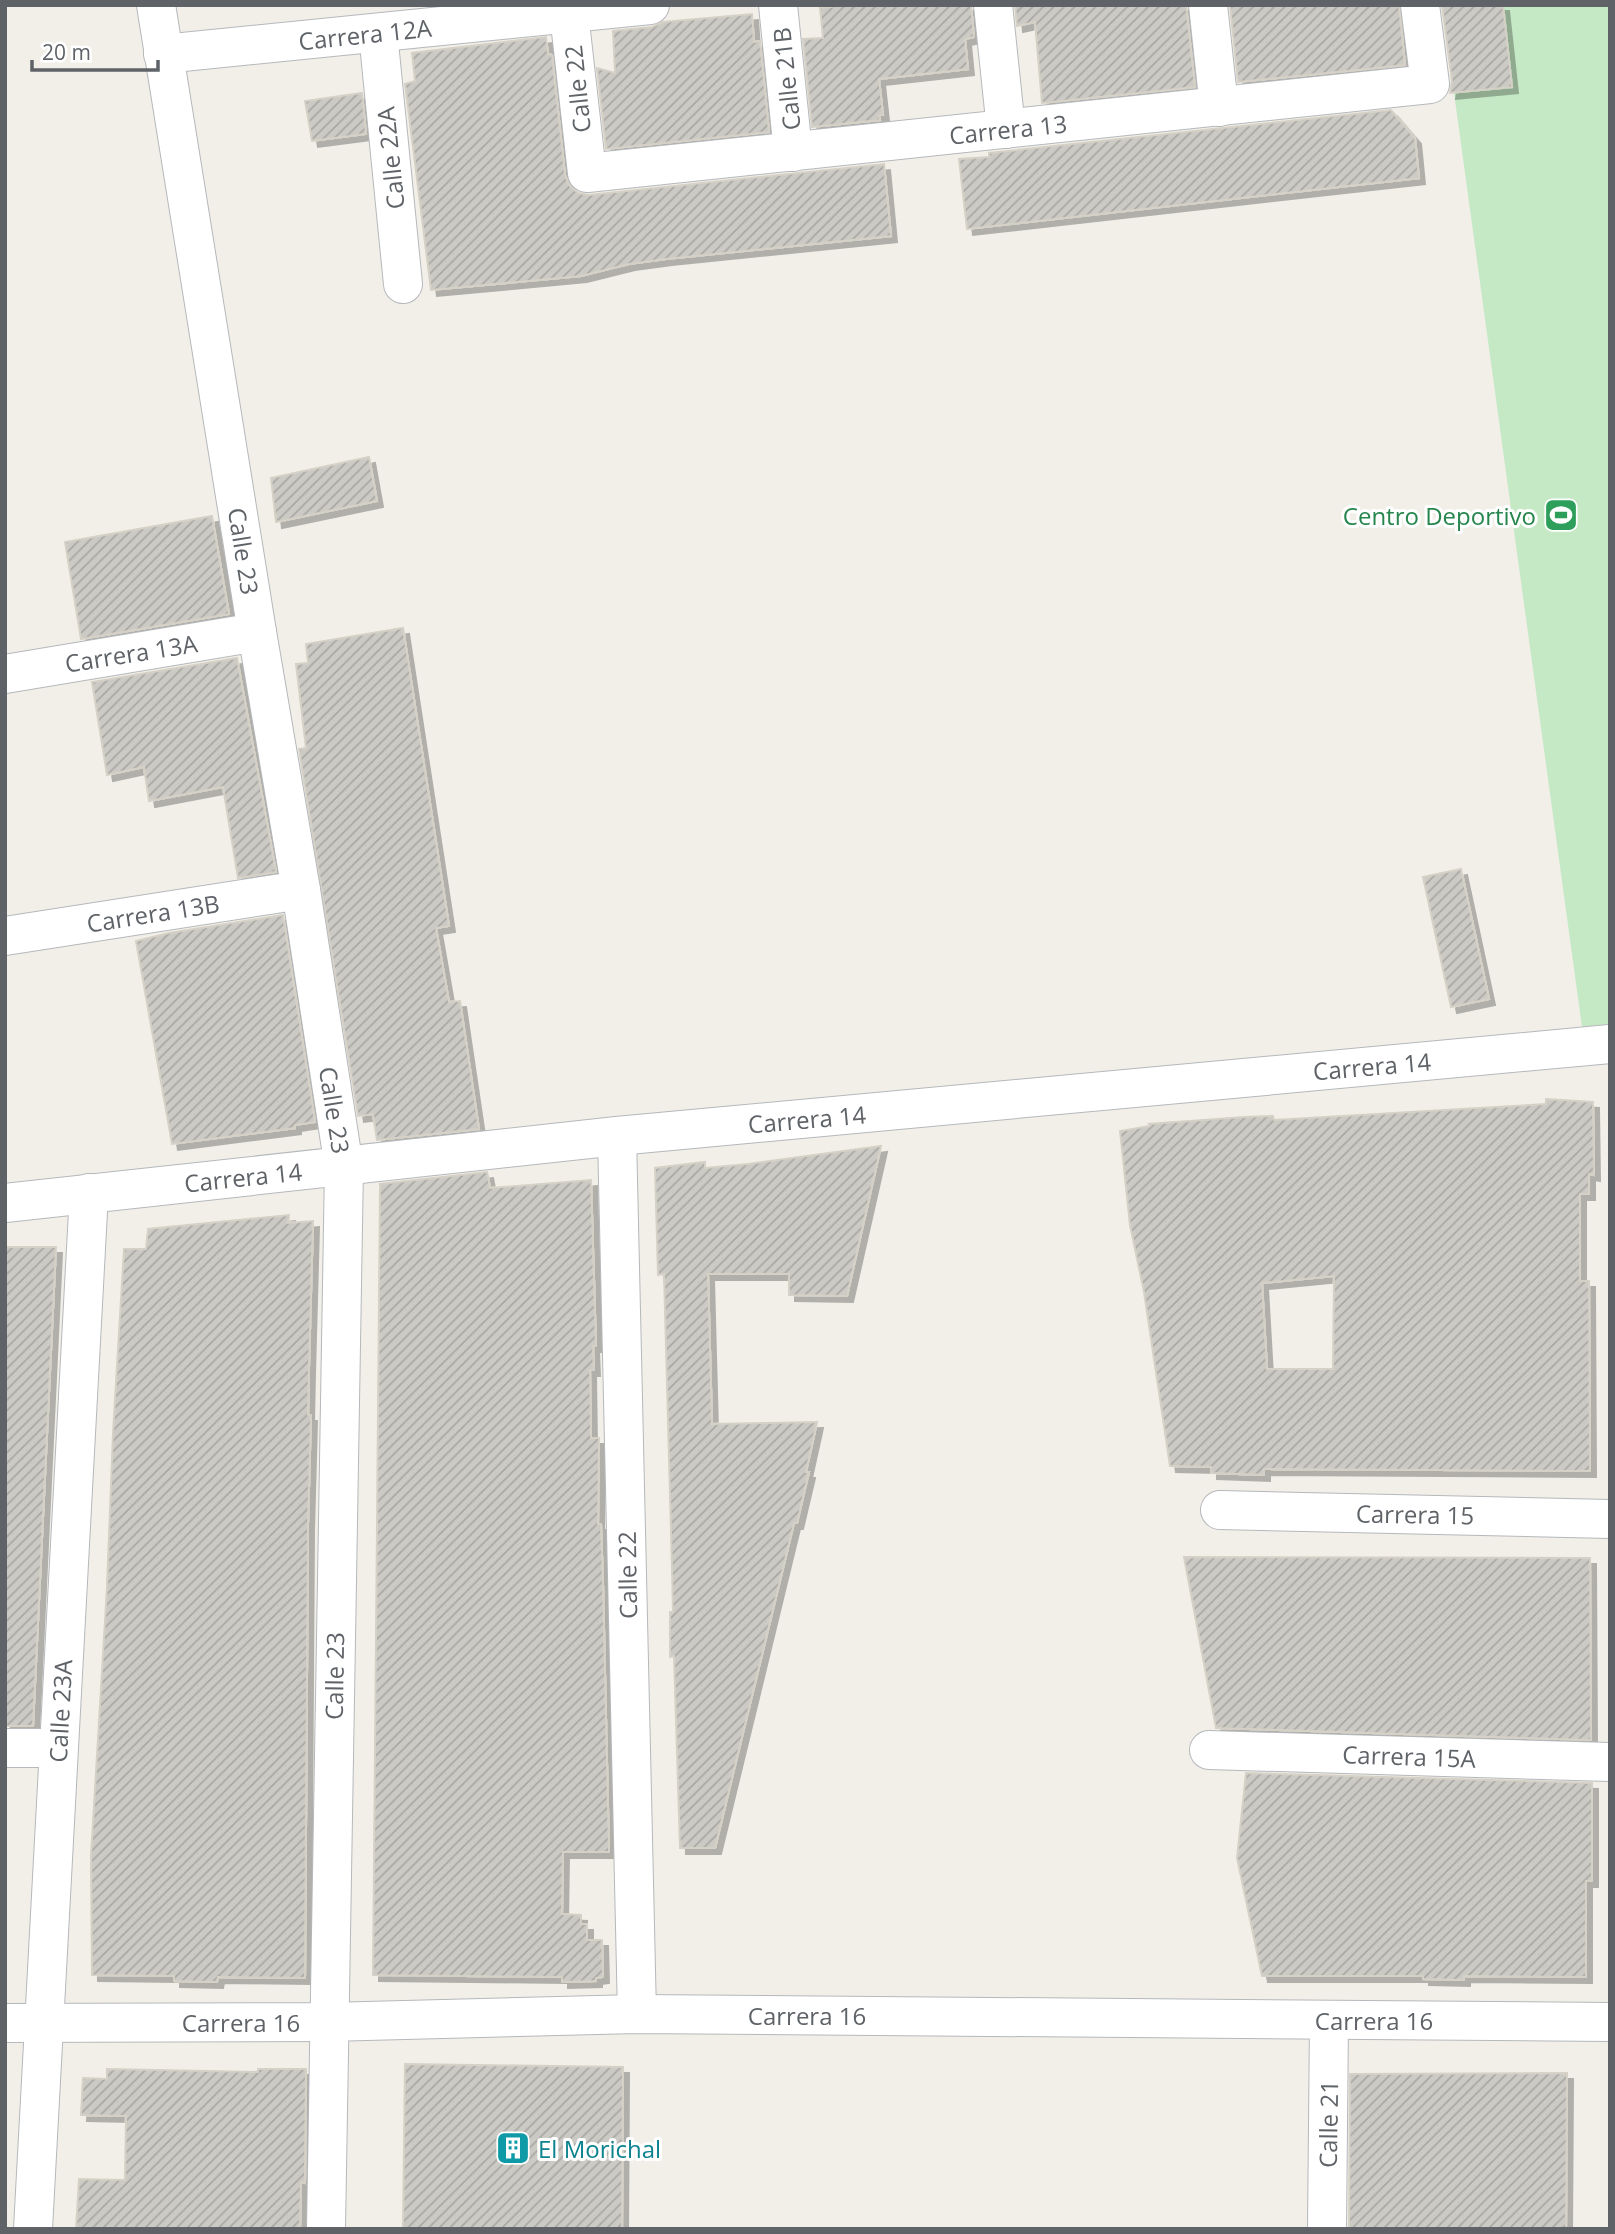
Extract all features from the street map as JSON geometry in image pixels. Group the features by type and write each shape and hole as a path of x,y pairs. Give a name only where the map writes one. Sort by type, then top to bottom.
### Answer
{"street":[{"name":"Calle 23","path":"156,5 344,1167 326,2229"},
{"name":"Carrera 12A","path":"163,54 378,33 568,9 650,5"},
{"name":"Calle 21B","path":"778,5 793,152"},
{"path":"993,5 1006,129"},
{"path":"1208,5 1219,107"},
{"name":"Carrera 13","path":"587,173 1430,84 1420,5"},
{"name":"Calle 22","path":"568,9 587,173"},
{"name":"Calle 22A","path":"378,33 403,284"},
{"name":"Carrera 13A","path":"5,674 257,632"},
{"name":"Carrera 13B","path":"5,936 301,890"},
{"name":"Carrera 14","path":"5,1203 617,1136 1610,1044"},
{"name":"Calle 22","path":"617,1136 637,2014"},
{"name":"Calle 23A","path":"33,2229 89,1193"},
{"name":"Carrera 15","path":"1220,1510 1610,1519"},
{"path":"5,1748 58,1748"},
{"name":"Carrera 15A","path":"1209,1749 1610,1762"},
{"name":"Carrera 16","path":"5,2023 328,2022 637,2014 1610,2022"},
{"name":"Calle 21","path":"1327,2229 1329,2020"}],"green space":[{"name":"Centro Deportivo","path":"1442,5 1610,5 1610,1024 1582,1027"}],"building":[{"path":"847,5 971,5 974,37 965,39 968,69 879,79 883,115 879,115 880,120 812,127 803,39 823,38 820,8"},
{"path":"1015,5 1186,5 1195,87 1042,103 1035,22 1017,26"},
{"path":"1230,5 1399,5 1405,65 1238,82"},
{"path":"1442,5 1503,5 1512,87 1450,93 1452,81"},
{"path":"752,14 754,42 760,41 769,132 606,149 597,68 615,73 613,31 652,27 663,22"},
{"path":"546,37 548,54 552,55 565,175 569,185 578,193 589,195 884,164 891,236 666,259 629,264 581,276 431,290 405,84 415,81 412,53"},
{"path":"362,93 366,134 312,141 305,101"},
{"path":"1391,110 1415,138 1419,178 967,229 959,159 989,157 989,153"},
{"path":"369,457 377,501 276,522 271,478"},
{"path":"212,516 229,614 81,639 65,542"},
{"path":"403,628 449,926 436,928 449,1002 460,1001 479,1129 377,1140 373,1114 358,1116 299,749 306,748 296,664 308,663 306,644"},
{"path":"237,658 276,872 238,878 223,787 149,801 144,767 107,775 92,682"},
{"path":"1461,869 1489,999 1451,1007 1423,877"},
{"path":"283,915 315,1122 295,1125 295,1128 172,1144 136,941 169,933"},
{"path":"1546,1099 1593,1102 1594,1175 1589,1174 1589,1194 1580,1194 1580,1281 1589,1281 1590,1471 1264,1469 1264,1475 1211,1473 1211,1467 1170,1466 1144,1292 1130,1225 1120,1131 1150,1126 1149,1124 1245,1117 1273,1116 1274,1120 1546,1104","holes":["1334,1276 1333,1369 1267,1369 1262,1283"]},
{"path":"881,1146 847,1296 789,1295 789,1274 708,1274 712,1424 817,1422 797,1523 794,1523 715,1848 680,1848 674,1656 670,1657 670,1612 673,1612 664,1274 658,1275 655,1168 705,1162 705,1168 748,1164"},
{"path":"487,1172 490,1188 591,1180 596,1346 593,1346 594,1370 590,1370 591,1438 599,1438 598,1524 601,1524 609,1852 563,1852 562,1914 581,1915 581,1924 587,1924 587,1940 602,1940 603,1977 596,1978 596,1981 562,1982 562,1977 373,1975 380,1184"},
{"path":"289,1215 288,1223 313,1221 308,1415 311,1415 305,1978 218,1977 217,1982 174,1981 174,1976 92,1975 91,1856 124,1249 146,1249 148,1229"},
{"path":"5,1247 56,1247 33,1726 5,1726"},
{"path":"1184,1557 1590,1558 1591,1740 1216,1728"},
{"path":"1246,1773 1592,1783 1592,1881 1586,1881 1586,1977 1464,1976 1464,1980 1423,1979 1423,1976 1262,1976 1237,1858"},
{"name":"El Morichal","path":"405,2064 623,2067 622,2229 403,2229"},
{"path":"107,2069 258,2072 258,2069 306,2069 305,2183 301,2182 300,2229 76,2229 79,2179 125,2180 126,2116 81,2115 83,2078 107,2079"},
{"path":"1567,2073 1566,2229 1349,2229 1350,2074"}],"place":[{"name":"Centro Deportivo","path":"1561,515"},
{"name":"El Morichal","path":"513,2148"}]}
